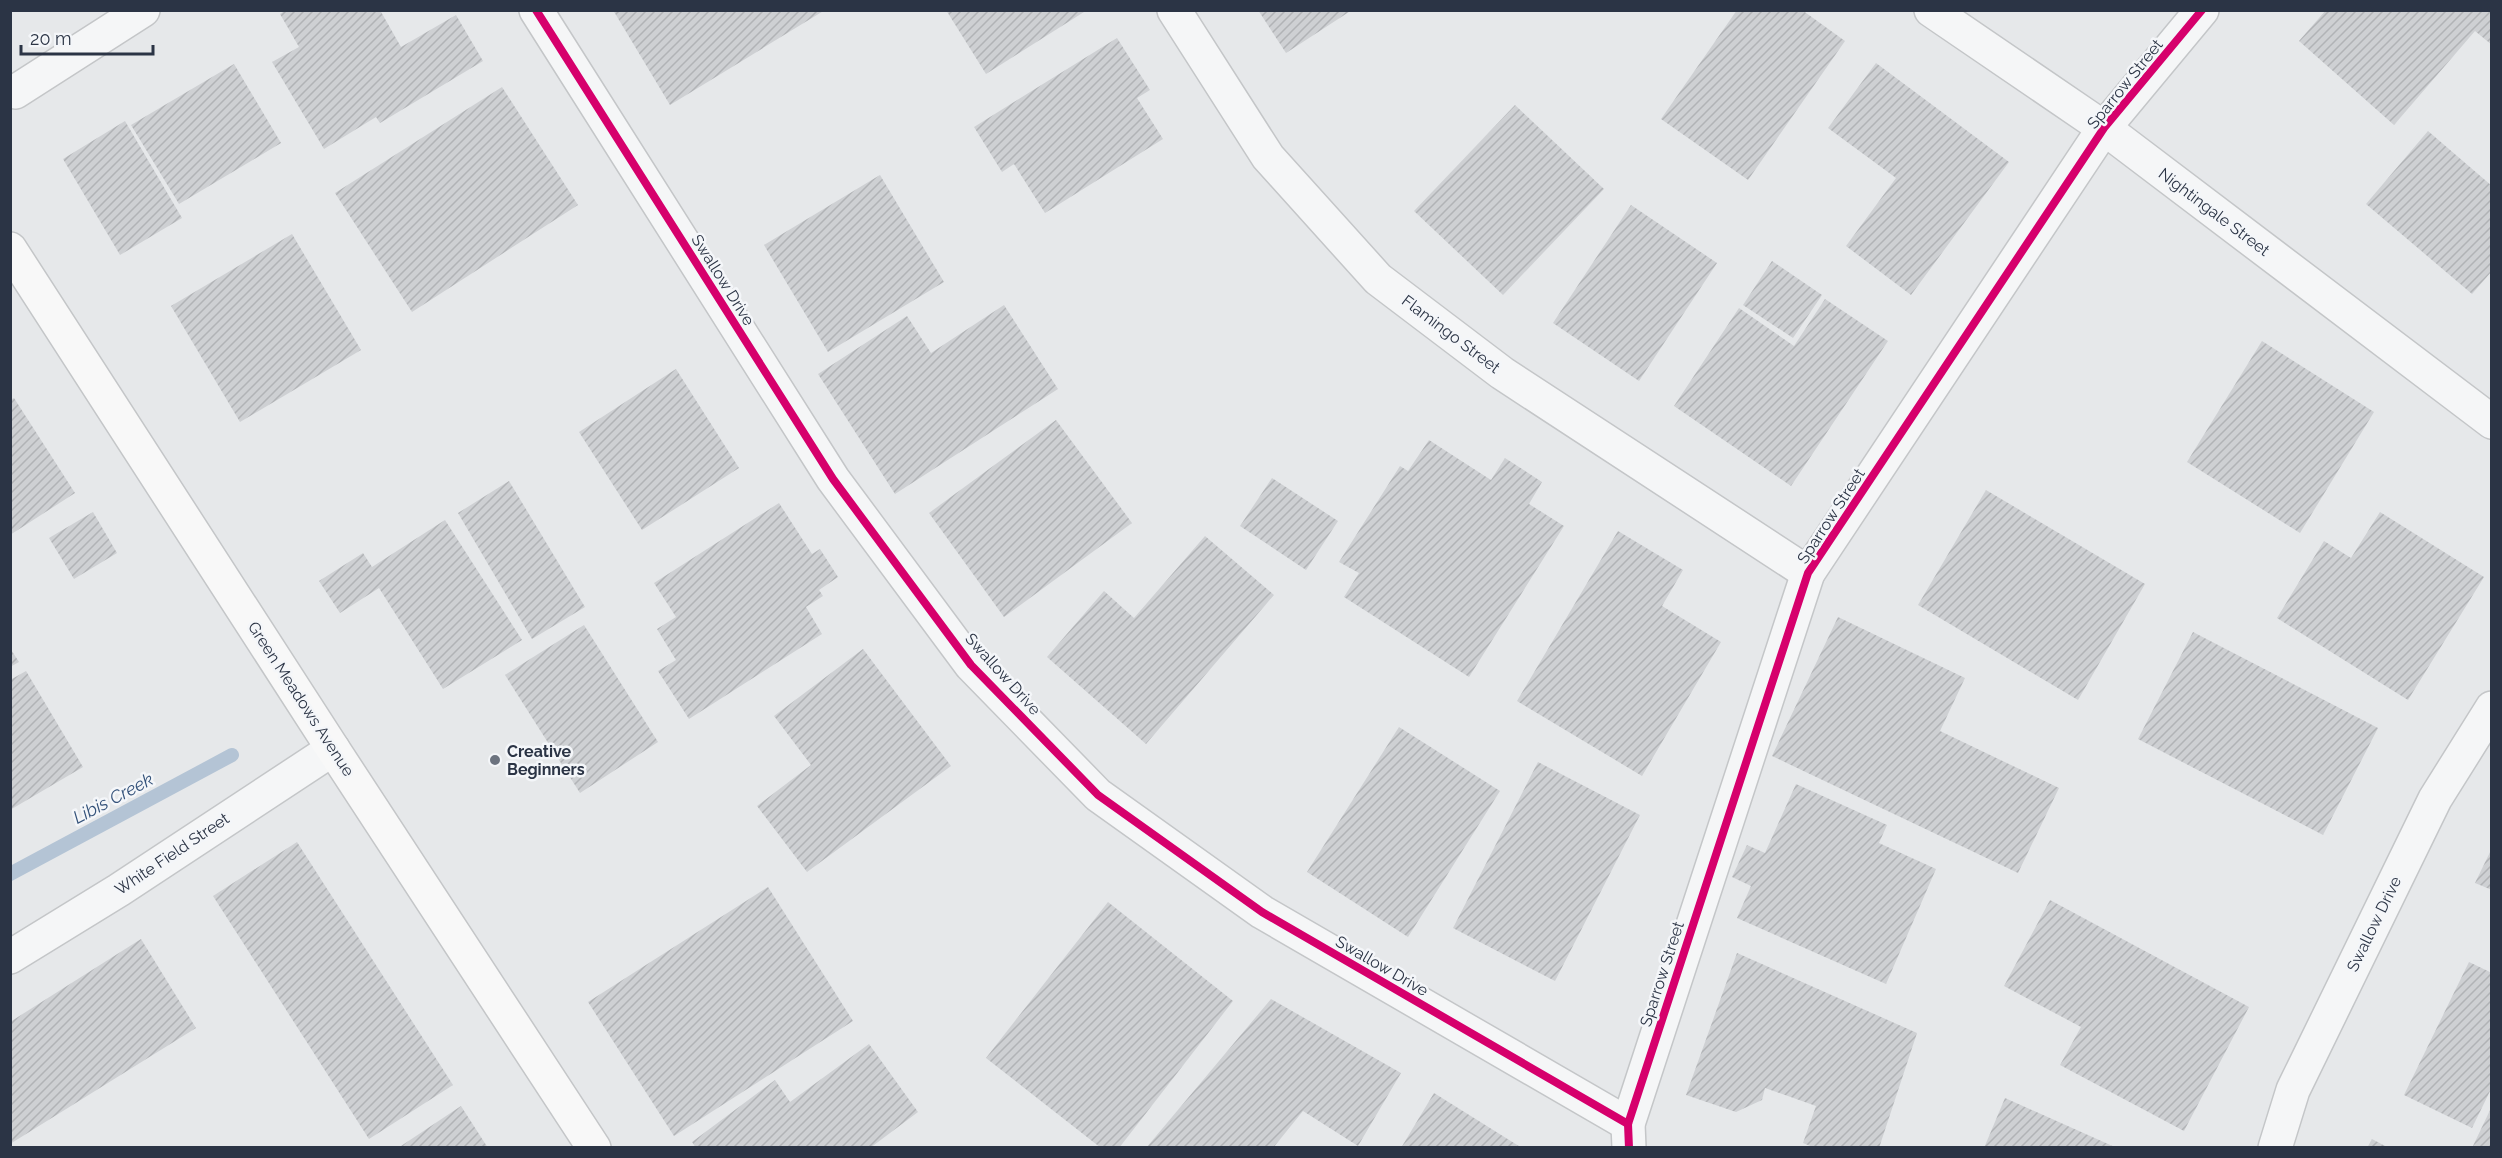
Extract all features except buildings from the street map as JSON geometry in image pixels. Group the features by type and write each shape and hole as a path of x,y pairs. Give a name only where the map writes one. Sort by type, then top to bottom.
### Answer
{"street":[{"path":"15,92 143,10"},
{"name":"Swallow Drive","path":"536,10 833,479 971,665 1098,795 1262,912 1628,1136"},
{"name":"Flamingo Street","path":"1174,10 1268,157 1378,279 1502,373 1808,573"},
{"name":"Nightingale Street","path":"1932,10 2104,128 2492,422"},
{"name":"Sparrow Street","path":"1628,1136 1808,573 2104,128 2202,10"},
{"name":"Green Meadows Avenue","path":"10,249 594,1148"},
{"name":"Swallow Drive","path":"2275,1148 2293,1090 2435,800 2492,708"},
{"name":"White Field Street","path":"10,957 119,890 333,749"}],"waterway":[{"name":"Libis Creek","path":"10,874 232,755"}],"cycle path":[{"path":"536,10 833,479 971,665 1098,795 1262,912 1628,1124"},
{"path":"1629,1148 1628,1124 1808,573 2104,128 2202,10"}],"place":[{"name":"Creative Beginners","path":"495,760"}]}
